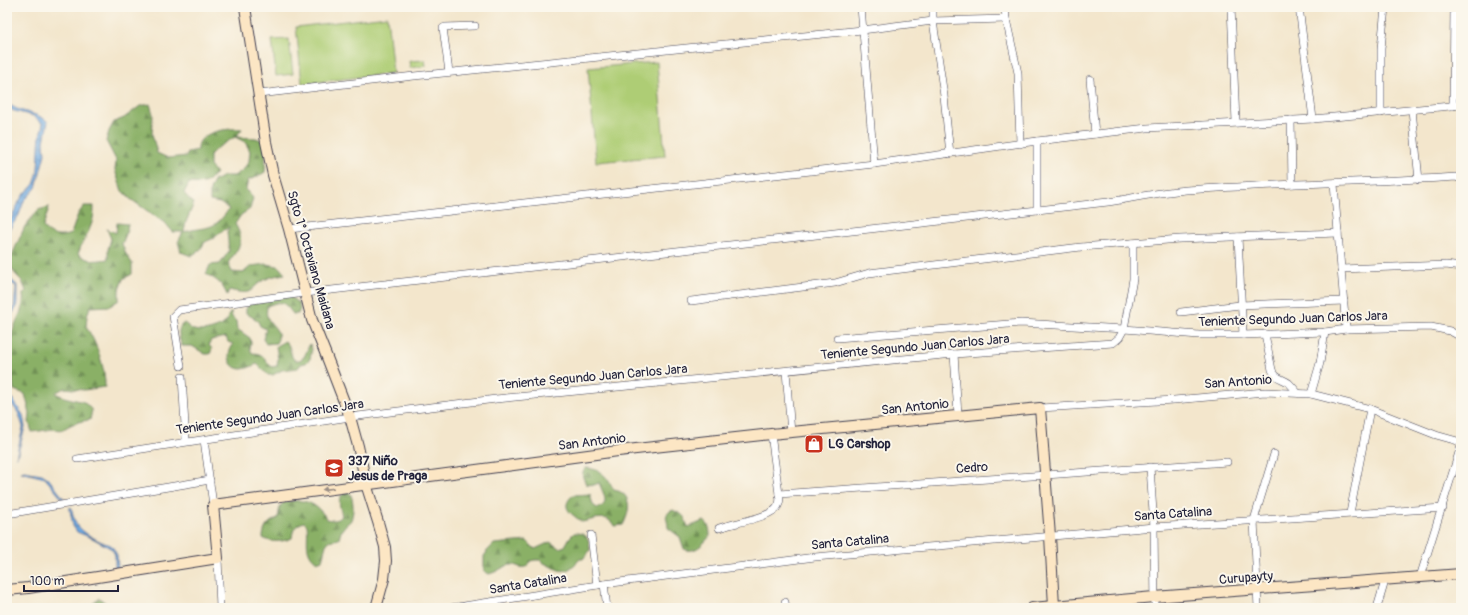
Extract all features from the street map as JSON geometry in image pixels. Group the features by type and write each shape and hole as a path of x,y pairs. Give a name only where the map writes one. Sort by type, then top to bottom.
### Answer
{"street":[{"name":"Sgto 1° Octaviano Maidana","path":"245,7 273,175 290,229 312,320 350,417 366,484 384,547 386,561 384,579 376,608"},
{"path":"861,7 874,164"},
{"path":"933,7 933,21 944,96 950,154"},
{"path":"1005,7 1006,19 1018,73 1020,144"},
{"path":"1231,7 1236,122"},
{"path":"1299,7 1312,119"},
{"path":"1381,113 1381,49 1385,7"},
{"path":"1453,106 1457,51 1454,7"},
{"path":"259,94 449,72 862,30 933,21 1006,19"},
{"path":"449,72 443,28 475,26"},
{"path":"1090,79 1095,134"},
{"path":"290,229 874,164 1037,141 1147,128 1312,119 1461,105"},
{"path":"1412,110 1419,180"},
{"path":"1291,120 1292,184"},
{"path":"1037,141 1037,209"},
{"path":"181,366 173,316 179,310 305,293 1108,202 1185,190 1292,184 1334,184 1419,180 1456,177 1461,179"},
{"path":"1334,184 1346,329"},
{"path":"691,301 835,283 869,273 1081,247 1180,239 1338,234"},
{"path":"1238,237 1242,335"},
{"path":"1124,329 1133,279 1133,243"},
{"path":"1341,269 1446,265 1461,267"},
{"path":"1181,312 1240,305 1344,302"},
{"name":"Teniente Segundo Juan Carlos Jara","path":"837,338 1021,323 1199,335 1242,335 1325,332 1346,329 1432,327 1450,331 1461,337"},
{"name":"Teniente Segundo Juan Carlos Jara","path":"77,459 186,441 204,440 350,417 496,399 954,354 1113,342 1119,338 1124,329"},
{"path":"1311,394 1320,363 1325,332"},
{"path":"1265,334 1274,375 1289,383 1298,393"},
{"path":"954,354 958,415"},
{"path":"786,371 791,433"},
{"path":"182,377 186,441"},
{"name":"San Antonio","path":"213,505 618,451 771,434 1040,408 1174,400 1265,392 1311,394 1370,409 1436,435 1461,442"},
{"path":"1040,408 1046,475 1054,607"},
{"path":"1350,514 1370,409"},
{"path":"719,528 736,522 763,517 771,513 778,506 780,494 771,434"},
{"path":"204,440 213,505 218,558 220,608"},
{"path":"1420,577 1443,508 1461,446"},
{"path":"1258,608 1254,520 1274,454"},
{"name":"Cedro","path":"780,494 1227,462"},
{"path":"1150,467 1154,527 1155,608"},
{"path":"7,514 210,480"},
{"name":"Santa Catalina","path":"451,608 478,606 600,584 815,557 1154,527 1443,508"},
{"path":"591,535 600,584 607,608"},
{"path":"7,590 218,558"},
{"name":"Curupayty","path":"1032,608 1154,597 1385,581 1461,574"},
{"path":"1377,608 1385,581"}],"green space":[{"path":"387,16 393,73 302,84 296,27"},
{"path":"289,39 293,74 276,76 272,40"},
{"path":"425,60 426,66 410,68 409,61"},
{"path":"657,62 665,156 596,162 588,68"},
{"path":"150,104 153,114 152,134 157,153 168,158 187,156 188,152 198,150 202,139 214,132 222,130 242,129 236,137 256,138 266,142 265,172 248,180 246,190 253,198 250,209 241,215 235,224 241,240 238,248 228,263 232,272 243,273 251,266 266,264 278,266 285,274 266,279 248,292 229,290 227,295 219,282 206,274 210,265 220,264 229,251 227,231 231,227 205,242 200,250 191,256 181,252 178,242 183,232 173,232 166,224 129,198 122,191 115,170 116,160 106,141 114,122 124,118 140,106","holes":["235,137 245,142 250,151 249,161 243,170 234,176 224,176 214,181 210,190 210,201 220,203 229,209 214,225 184,232 186,222 194,203 184,193 189,183 198,184 207,182 216,173 210,166 210,155 217,148"]},
{"path":"84,206 94,206 94,213 91,226 78,254 92,260 108,259 108,249 111,239 107,229 116,233 117,223 128,224 122,244 132,263 132,274 123,279 119,290 119,300 110,306 90,307 87,316 86,327 100,356 104,372 105,387 84,390 64,388 55,393 84,402 92,410 90,420 75,423 62,430 50,429 32,432 29,422 30,414 25,394 14,390 13,384 11,343 13,330 23,304 23,294 26,291 22,281 15,274 10,265 12,255 25,226 38,210 49,207 43,227 53,235 63,236 71,234 78,214"},
{"path":"291,297 299,304 300,309 298,314 293,314 282,303 267,306 267,316 276,329 278,339 276,343 266,344 263,339 266,329 260,326 256,319 246,313 246,309 249,304 260,303 270,299"},
{"path":"231,312 232,317 236,321 237,329 250,338 250,348 252,353 262,356 272,367 277,366 278,359 276,346 285,341 289,346 294,360 301,359 305,356 310,344 312,349 310,359 306,363 301,364 298,368 282,370 273,375 268,375 257,364 243,369 233,366 230,360 229,352 233,344 228,342 226,337 211,340 209,345 212,349 210,354 205,354 192,346 182,346 179,337 181,325 184,323 193,330 198,331 212,329 227,321"},
{"path":"586,468 596,470 603,474 614,490 620,492 627,499 628,509 623,525 614,526 611,522 604,518 582,522 568,510 567,504 573,495 590,494 593,505 597,508 604,504 605,498 599,483 594,485 586,484 583,478 584,470"},
{"path":"345,492 349,492 353,501 351,520 342,530 339,539 329,541 326,545 322,560 317,562 308,550 307,525 304,522 298,524 294,530 292,538 281,541 273,541 263,538 267,526 277,519 280,507 284,502 304,501 321,511 327,519 335,520 342,516 340,497"},
{"path":"673,510 683,516 688,527 704,521 708,525 710,536 705,542 692,550 684,549 680,537 668,528 666,517"},
{"path":"574,533 579,533 587,537 590,550 583,559 580,559 575,565 566,570 558,570 542,562 541,560 535,560 530,561 528,566 525,567 510,565 489,574 484,571 484,556 494,544 527,541 535,549 550,542 559,548 565,546"},
{"path":"99,598 113,608 88,608"}],"water":[{"path":"7,102 16,109 44,118 48,122 44,142 45,154 36,188 24,201 19,215 7,233 7,224 21,198 33,186 36,178 42,123 33,116 7,108"},
{"path":"7,273 11,280 17,285 17,307 10,317 7,330 7,317 14,307 16,286 7,281"},
{"path":"7,378 11,397 23,415 25,427 17,457 23,427 19,414 9,400"},
{"path":"24,471 42,474 48,478 65,500 63,500 45,478 21,472"},
{"path":"70,507 72,508 75,521 82,530 92,537 112,546 117,555 118,568 115,567 115,555 112,549 77,532 73,526"}],"place":[{"name":"LG Carshop","path":"814,444"},
{"name":"337 Niño Jesus de Praga","path":"334,468"}]}
